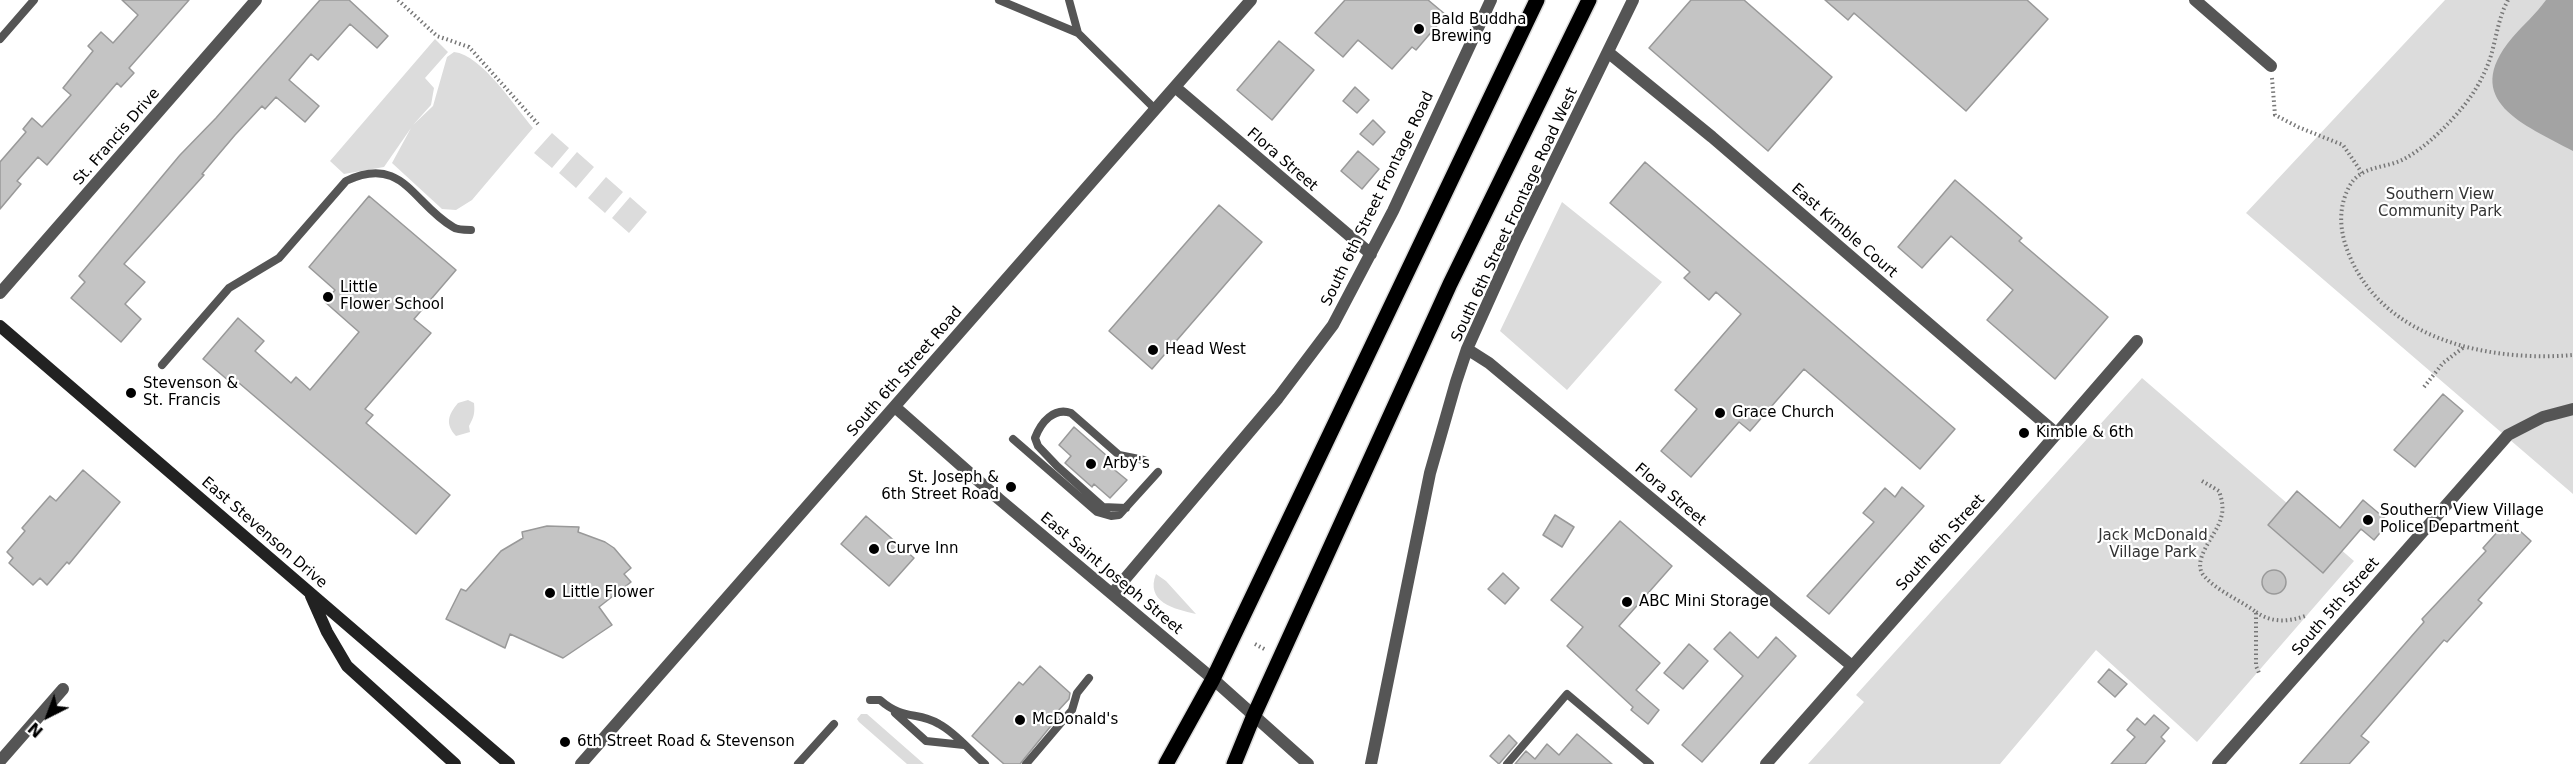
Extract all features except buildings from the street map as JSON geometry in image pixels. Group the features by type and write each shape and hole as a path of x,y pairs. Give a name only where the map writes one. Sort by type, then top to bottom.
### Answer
{"main road":[{"path":"1166,764 1213,679 1537,0"},
{"path":"1234,764 1254,715 1450,284 1589,0"},
{"name":"East Stevenson Drive","path":"0,326 509,764"},
{"path":"309,592 327,632 347,666 455,764"}],"street":[{"name":"St. Francis Drive","path":"0,293 256,0"},
{"name":"South 6th Street Road","path":"581,764 1251,0"},
{"name":"South 6th Street Frontage Road","path":"1113,593 1309,358 1333,325 1371,254 1491,0"},
{"name":"South 6th Street Frontage Road West","path":"1371,764 1430,473 1442,425 1467,350 1516,240 1633,0"},
{"path":"2195,0 2271,66"},
{"name":"East Kimble Court","path":"1609,53 1713,136 2057,434"},
{"name":"Flora Street","path":"1175,87 1371,254"},
{"name":"South 6th Street","path":"1766,764 2137,341"},
{"name":"Flora Street","path":"1467,350 1489,363 1852,666"},
{"name":"East Saint Joseph Street","path":"894,407 1006,505 1213,679 1308,764"},
{"name":"South 5th Street","path":"2224,762 2476,469 2508,435 2543,417 2573,409"},
{"path":"0,761 63,688"}],"lane":[{"path":"0,39 34,0"},
{"path":"999,0 1078,33 1155,109"},
{"path":"1069,0 1078,33"},
{"path":"162,364 229,288 279,258 346,182 360,175 375,172 397,179 454,228 471,230"},
{"path":"1126,508 1103,507 1038,446 1035,438 1037,432 1053,414 1058,410 1063,410 1071,413 1119,455 1144,460"},
{"path":"1013,439 1097,512 1111,516 1119,515 1158,472"},
{"path":"1026,764 1072,710 1077,693 1089,678"},
{"path":"1507,764 1567,694 1650,764"},
{"path":"870,700 880,700 926,741 964,745"},
{"path":"892,711 940,724 985,764"},
{"path":"798,764 834,724"}],"path":[{"path":"398,0 437,36 469,47 538,124"},
{"path":"2508,0 2497,29 2487,68 2475,91 2426,144 2404,159 2362,172 2347,190 2340,224 2344,243 2361,279 2388,308 2412,326 2435,338 2464,347 2519,355 2573,355"},
{"path":"2271,66 2275,114 2298,127 2343,146 2362,172"},
{"path":"2424,387 2443,363 2464,347"},
{"path":"2202,481 2219,491 2223,505 2221,519 2200,562 2203,575 2214,585 2265,618 2291,621 2305,616"},
{"path":"2256,612 2256,666 2259,673"},
{"path":"1255,644 1266,650"}],"green space":[{"name":"Southern View Community Park","path":"2445,0 2573,0 2573,494 2246,213"},
{"path":"435,39 448,52 425,78 434,88 431,105 413,125 433,106 447,57 454,52 465,55 487,72 533,128 472,200 456,210 442,209 392,163 411,128 384,167 344,174 330,161"},
{"path":"552,133 569,148 552,168 534,153"},
{"path":"577,152 594,167 576,188 559,173"},
{"path":"606,177 623,192 605,213 588,198"},
{"path":"630,197 647,212 629,233 612,218"},
{"path":"1562,202 1662,282 1567,390 1500,331"},
{"name":"Jack McDonald Village Park","path":"2142,378 2354,561 2197,742 2096,650 2000,764 1808,764 1864,702 1856,695"},
{"path":"468,400 474,403 474,415 469,426 470,432 456,436 450,427 450,416 458,403"},
{"path":"1156,574 1166,581 1196,614 1171,607 1158,598 1154,584"},
{"path":"861,714 867,714 924,764 907,764 859,722 857,719"}],"shaded area":[{"path":"2546,0 2573,0 2573,151 2536,131 2505,108 2495,95 2492,79 2497,60 2512,38"}],"place":[{"name":"Bald Buddha Brewing","path":"1419,29"},
{"name":"Little Flower School","path":"328,297"},
{"name":"Head West","path":"1153,350"},
{"name":"Stevenson & St. Francis","path":"131,393"},
{"name":"Grace Church","path":"1720,413"},
{"name":"Kimble & 6th","path":"2024,433"},
{"name":"Arby's","path":"1091,464"},
{"name":"St. Joseph & 6th Street Road","path":"1011,487"},
{"name":"Southern View Village Police Department","path":"2368,520"},
{"name":"Curve Inn","path":"874,549"},
{"name":"Little Flower","path":"550,593"},
{"name":"ABC Mini Storage","path":"1627,602"},
{"name":"McDonald's","path":"1020,720"},
{"name":"6th Street Road & Stevenson","path":"565,742"}]}
